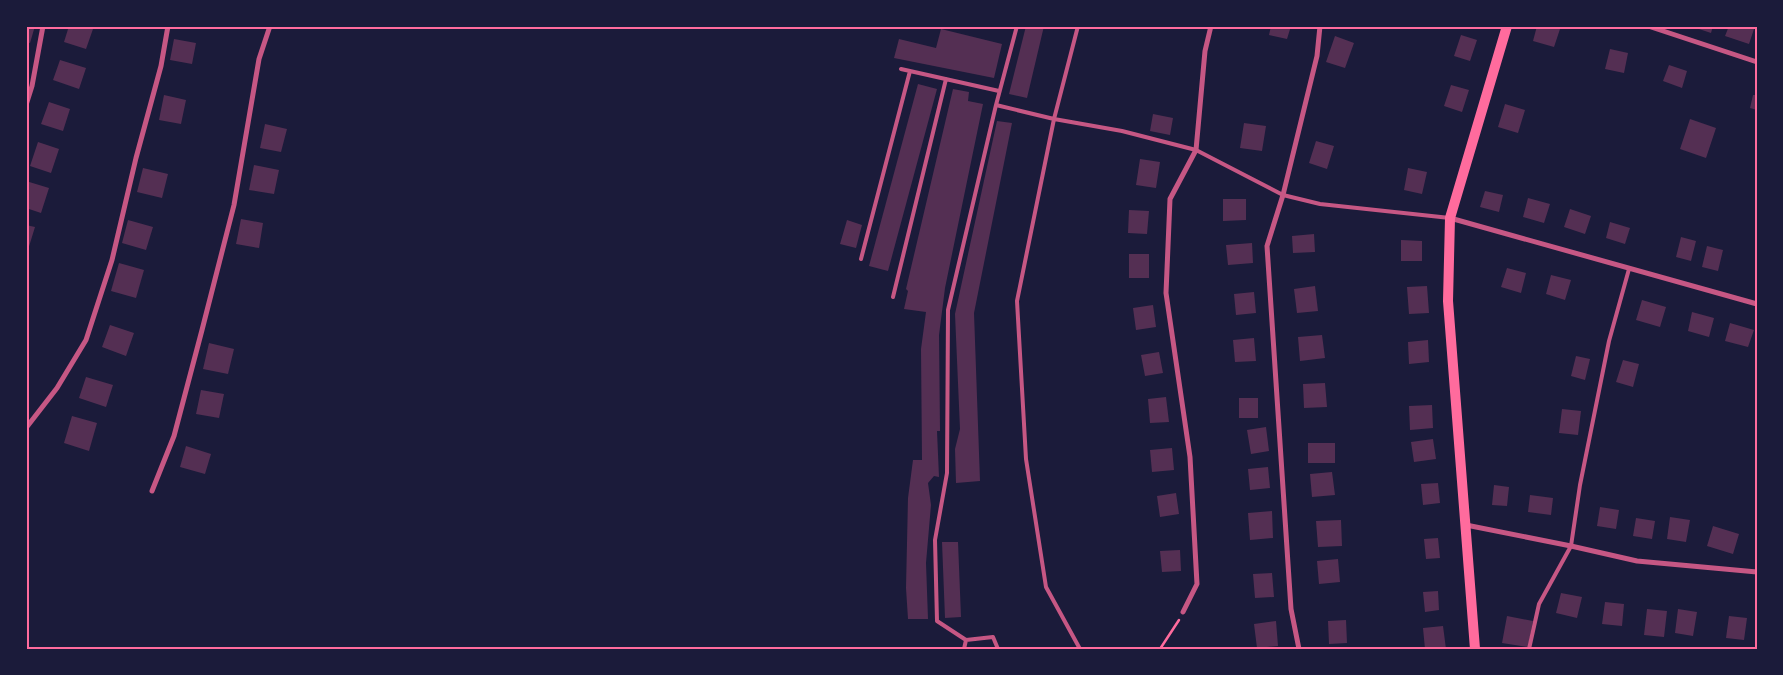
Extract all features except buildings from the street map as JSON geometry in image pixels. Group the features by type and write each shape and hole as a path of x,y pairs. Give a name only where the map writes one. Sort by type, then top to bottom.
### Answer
{"main road":[{"path":"1475,649 1448,301 1450,218 1507,26"}],"street":[{"path":"26,105 32,86 43,26"},
{"path":"26,428 57,388 86,340 112,260 160,66 168,26"},
{"path":"152,491 174,436 205,321 234,206 259,59 270,26"},
{"path":"1184,612 1198,584 1190,457 1166,293 1170,199 1196,150 1205,51 1211,26"},
{"path":"1299,649 1292,609 1267,246 1282,195 1316,56 1320,26"},
{"path":"1648,26 1757,62"},
{"path":"1450,218 1757,304"},
{"path":"1465,525 1637,561 1757,572"}],"lane":[{"path":"998,649 993,637 966,640 937,621 935,540 947,473 948,310 999,91 1017,26"},
{"path":"1078,26 1054,119 1017,301 1026,459 1046,587 1080,649"},
{"path":"901,69 999,91"},
{"path":"862,259 910,71"},
{"path":"894,297 946,79"},
{"path":"996,105 1196,150 1282,195 1320,204 1450,218"},
{"path":"1530,649 1539,604 1571,546 1580,486 1598,399 1610,342 1629,269"},
{"path":"964,649 966,640"}],"path":[{"path":"1160,649 1184,612"}]}
